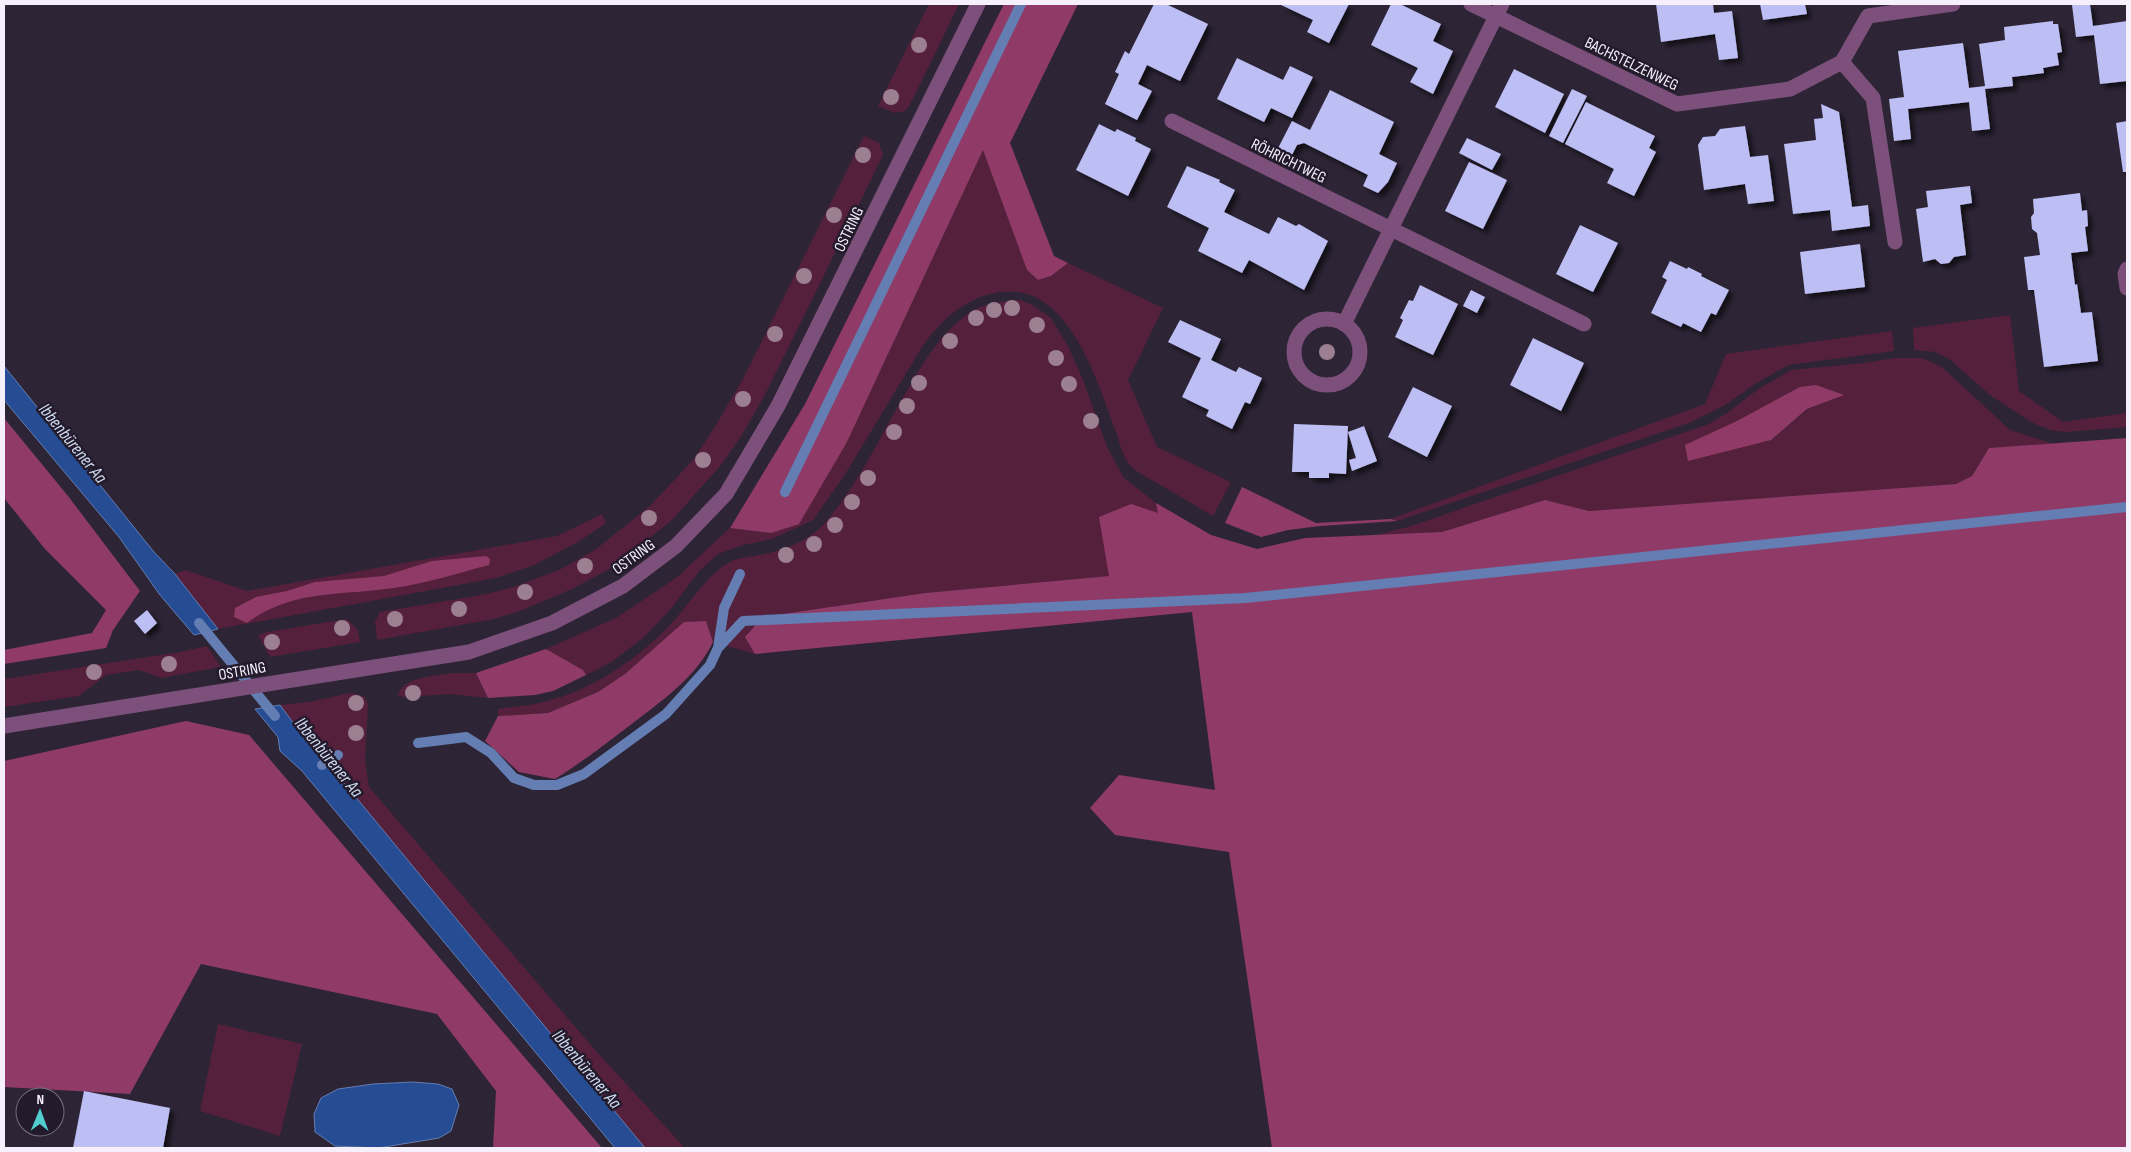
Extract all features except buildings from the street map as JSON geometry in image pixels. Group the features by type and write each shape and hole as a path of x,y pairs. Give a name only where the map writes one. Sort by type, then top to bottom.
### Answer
{"street":[{"name":"OSTRING","path":"4,726 185,698 308,676 469,652 552,623 623,586 676,546 726,494 778,406 978,4"},
{"path":"1344,324 1499,10 1471,4"},
{"path":"1895,242 1873,98 1842,62 1868,16 1953,4"},
{"name":"BACHSTELZENWEG","path":"1499,10 1677,104 1790,89 1842,62"},
{"name":"RÖHRICHTWEG","path":"1172,121 1584,324"},
{"path":"2127,269 2127,288"},
{"path":"1335,320 1344,324 1352,331 1359,345 1359,361 1354,370 1347,378 1338,383 1328,385 1308,379 1300,372 1296,364 1294,353 1295,343 1299,334 1306,326 1315,321 1335,320"}],"shaded area":[{"path":"929,4 959,4 912,101 905,111 895,113 878,106"},
{"path":"1004,4 1078,4 1010,143 1054,256 1068,263 1051,276 1038,280 1027,270 983,150 847,442 799,524 771,533 730,528 805,404"},
{"path":"864,136 879,143 883,155 767,391 742,435 721,465 672,520 613,567 572,589 520,611 494,619 377,640 375,621 380,612 487,594 517,586 559,570 595,550 650,506 693,460 743,379"},
{"path":"983,150 1027,270 1038,280 1051,276 1068,263 1163,308 1128,380 1157,447 1231,482 1213,516 1142,475 1129,464 1088,361 1076,338 1062,318 1044,303 1024,293 1000,292 965,304 946,319 929,337 844,476 813,520 772,539 743,545 718,554 700,570 670,610 643,638 610,663 586,675 583,670 546,649 616,618 676,578 730,528 771,533 847,442"},
{"path":"1021,300 1051,318 1068,346 1083,380 1107,447 1124,478 1156,503 1159,513 1109,576 925,593 836,606 745,637 755,654 713,642 706,621 685,622 625,674 598,692 548,713 498,716 498,709 535,704 554,699 573,693 608,675 656,639 713,574 722,567 737,559 785,548 802,541 817,531 836,509 859,475 917,373 938,343 964,317 979,307 997,302"},
{"path":"2010,315 2019,391 2063,422 2127,413 2127,427 2066,432 2050,430 2031,422 1990,395 1949,359 1935,352 1914,350 1913,328"},
{"path":"1892,331 1894,351 1788,365 1755,384 1725,405 1689,423 1397,521 1391,519 1705,404 1726,354"},
{"path":"1894,358 1922,358 1942,367 2010,430 2054,444 1989,448 1972,476 1956,484 1589,511 1545,500 1442,532 1376,535 1408,527 1709,424 1757,390 1791,370 1865,363","holes":["1843,395 1808,409 1771,440 1737,421 1778,400"]},
{"path":"1816,385 1844,395 1807,409 1771,440 1688,461 1685,445 1737,421 1800,387"},
{"path":"4,418 68,496 140,591 113,630 106,648 4,664 4,650 92,633 106,610 45,549 4,498"},
{"path":"2127,438 2126,1148 1272,1148 1229,852 1115,835 1090,808 1119,775 1215,790 1192,612 755,654 745,637 763,617 925,593 1109,576 1099,517 1131,504 1158,513 1156,503 1211,535 1257,549 1305,538 1442,532 1545,500 1589,511 1956,484 1972,476 1989,448"},
{"path":"1242,487 1316,523 1391,519 1397,521 1320,526 1288,530 1261,537 1225,523"},
{"path":"602,514 606,523 578,542 534,565 496,578 218,629 175,574 186,570 247,591 557,536"},
{"path":"486,556 490,559 489,565 429,581 393,588 299,599 281,604 247,623 234,617 235,608 256,597 287,591 315,582 384,576 432,561"},
{"path":"347,619 358,630 360,642 270,657 258,635 267,632"},
{"path":"706,621 713,642 706,655 688,677 644,714 555,779 519,772 485,741 498,716 548,713 598,692 625,674 684,622"},
{"path":"207,646 221,667 161,678 139,670 106,675 79,696 4,707 4,679 180,652"},
{"path":"546,649 583,670 586,675 553,691 535,695 488,698 476,673"},
{"path":"453,673 476,673 488,698 450,694 403,697 398,695 406,684 413,680"},
{"path":"350,693 364,696 368,704 365,761 369,787 595,1050 685,1148 645,1148 630,1132 331,767 332,757 315,752 280,705 309,702"},
{"path":"186,721 249,735 602,1148 493,1148 496,1091 437,1014 201,964 130,1094 65,1090 65,1087 4,1087 4,761"},
{"path":"218,1024 302,1044 280,1136 200,1111"}],"water":[{"path":"4,366 218,629 194,635 160,595 119,537 4,400"},
{"path":"280,705 315,752 328,750 332,757 331,767 645,1148 615,1148 302,771 280,751 278,737 255,709"},
{"path":"413,1082 438,1084 452,1089 459,1105 451,1131 439,1138 378,1148 335,1146 315,1132 314,1114 321,1098 338,1089 373,1084"}],"waterway":[{"path":"785,492 1021,4"},
{"path":"418,743 466,737 491,753 514,778 534,785 557,785 584,774 666,714 710,665 718,648 743,621 1245,598 2127,507"},
{"path":"718,648 724,608 740,574"},
{"name":"Ibbenbürener Aa","path":"199,623 275,716"},
{"path":"322,765 338,755"}]}
